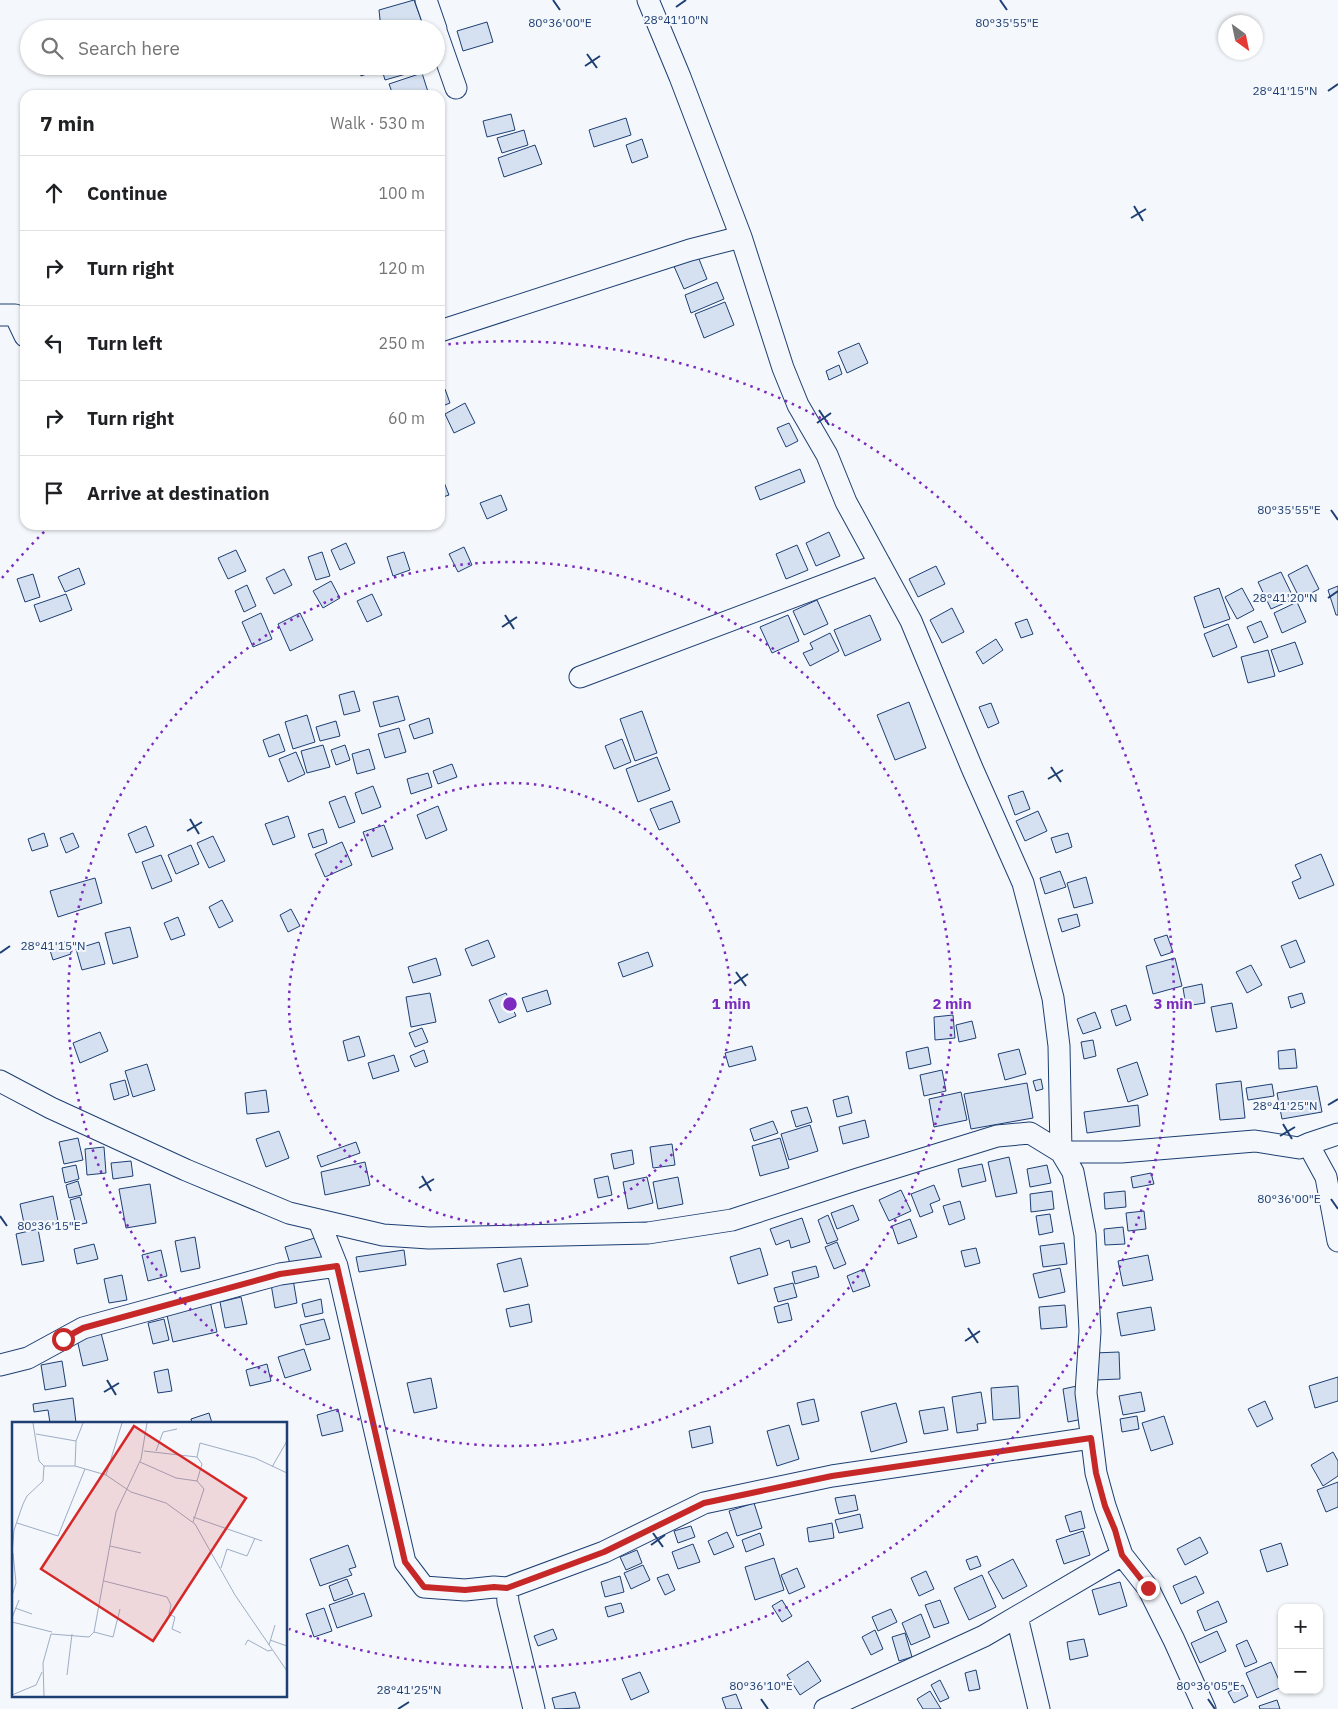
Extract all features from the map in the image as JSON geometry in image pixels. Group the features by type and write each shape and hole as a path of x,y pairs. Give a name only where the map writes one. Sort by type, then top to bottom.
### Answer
{"street":[{"path":"426,0 433,20"},
{"path":"648,0 680,77 741,236 783,368 798,405 827,455 846,502 911,621 972,768 1023,883 1053,998 1060,1046 1062,1152 1073,1172 1086,1235 1090,1331 1086,1393 1096,1473 1122,1555 1148,1588 1205,1709"},
{"path":"445,56 456,88"},
{"path":"445,329 690,250 741,236"},
{"path":"0,314 15,315 20,326"},
{"path":"580,677 880,564"},
{"path":"0,1081 51,1108 186,1170 289,1213 383,1235 429,1238 648,1233 732,1220 997,1136 1030,1133 1062,1152 1121,1152 1255,1141 1298,1148 1338,1134"},
{"path":"1308,1144 1326,1177 1338,1241"},
{"path":"319,1220 337,1266 405,1562 424,1587 465,1590 494,1587 507,1588 604,1552 704,1503 832,1476 1091,1438"},
{"path":"0,1365 28,1358 83,1328 280,1274 337,1266"},
{"path":"825,1709 984,1636 1122,1555"},
{"path":"507,1588 508,1602 534,1709"},
{"path":"1016,1617 1039,1709"}],"building":[{"path":"414,0 421,20 380,20 379,10"},
{"path":"487,22 493,42 463,51 457,31"},
{"path":"384,75 402,75 385,80"},
{"path":"416,75 423,75 427,90 391,90 389,84"},
{"path":"511,114 515,130 487,137 483,121"},
{"path":"626,118 631,135 594,147 589,130"},
{"path":"524,130 528,145 502,153 497,138"},
{"path":"642,139 648,157 632,163 626,145"},
{"path":"535,145 542,164 504,177 498,158"},
{"path":"697,254 707,279 684,289 673,264"},
{"path":"717,282 724,299 691,313 685,295"},
{"path":"725,302 734,325 704,338 695,314"},
{"path":"859,343 868,363 847,373 838,352"},
{"path":"839,365 842,374 829,380 826,371"},
{"path":"445,389 450,403 445,405"},
{"path":"465,403 475,423 454,433 445,414"},
{"path":"789,423 798,441 786,447 777,428"},
{"path":"800,469 805,482 760,500 755,487"},
{"path":"445,485 449,495 445,496"},
{"path":"501,495 507,510 487,519 480,503"},
{"path":"829,532 840,556 816,566 806,543"},
{"path":"346,543 355,563 340,570 331,550"},
{"path":"797,545 808,570 786,579 776,554"},
{"path":"464,547 472,565 458,572 449,554"},
{"path":"236,550 246,571 228,579 218,558"},
{"path":"322,552 330,576 316,580 308,557"},
{"path":"404,552 410,570 393,576 387,557"},
{"path":"1307,565 1319,589 1300,599 1288,575"},
{"path":"936,566 945,584 918,597 909,579"},
{"path":"79,568 85,584 65,592 58,577"},
{"path":"284,569 292,585 274,594 266,578"},
{"path":"1281,572 1294,599 1271,609 1258,582"},
{"path":"33,574 40,597 25,602 17,579"},
{"path":"331,581 340,598 323,608 313,591"},
{"path":"247,585 256,606 244,612 235,591"},
{"path":"1338,586 1338,615 1336,615 1328,590"},
{"path":"1219,588 1230,619 1204,628 1194,597"},
{"path":"1242,588 1254,610 1237,619 1225,597"},
{"path":"66,594 72,610 40,622 34,605"},
{"path":"372,594 382,615 367,622 357,601"},
{"path":"817,600 828,624 804,635 793,611"},
{"path":"1297,602 1306,622 1282,633 1274,613"},
{"path":"952,608 964,632 942,643 930,620"},
{"path":"261,613 272,639 253,647 242,622"},
{"path":"300,613 313,640 290,651 278,624"},
{"path":"788,615 799,641 772,653 760,627"},
{"path":"870,615 881,640 845,656 834,630"},
{"path":"1027,619 1033,634 1021,638 1015,623"},
{"path":"1261,621 1268,637 1254,643 1247,627"},
{"path":"1228,624 1237,647 1213,657 1204,634"},
{"path":"830,633 839,651 810,666 803,653 813,649 810,643"},
{"path":"996,639 1003,650 983,664 976,652"},
{"path":"1295,642 1303,664 1279,672 1271,650"},
{"path":"1268,650 1275,676 1248,683 1241,657"},
{"path":"354,691 360,711 344,715 339,695"},
{"path":"398,696 405,720 380,727 373,702"},
{"path":"909,702 926,748 895,760 877,715"},
{"path":"991,703 999,723 988,728 979,707"},
{"path":"642,711 657,753 635,761 620,719"},
{"path":"307,715 315,742 293,749 285,722"},
{"path":"429,718 433,733 414,739 409,725"},
{"path":"336,721 340,736 320,741 316,727"},
{"path":"399,728 406,752 385,758 378,734"},
{"path":"279,734 285,751 269,757 263,740"},
{"path":"622,739 631,762 614,769 605,746"},
{"path":"323,745 330,767 307,773 301,751"},
{"path":"345,745 350,760 336,765 331,750"},
{"path":"369,749 375,769 357,774 352,754"},
{"path":"296,752 305,774 288,782 279,759"},
{"path":"657,757 670,790 638,802 626,769"},
{"path":"452,764 457,777 438,784 433,771"},
{"path":"428,773 432,787 411,794 407,779"},
{"path":"373,786 381,807 362,814 355,793"},
{"path":"1023,791 1030,809 1015,815 1008,796"},
{"path":"345,796 355,822 339,828 329,802"},
{"path":"672,801 680,822 659,830 650,809"},
{"path":"438,806 447,830 426,839 417,815"},
{"path":"1038,811 1047,831 1025,841 1016,821"},
{"path":"288,816 295,837 273,845 265,824"},
{"path":"384,825 393,849 372,857 363,832"},
{"path":"146,826 154,846 136,853 128,834"},
{"path":"323,829 327,843 313,848 308,834"},
{"path":"44,833 48,846 32,851 28,839"},
{"path":"73,833 79,847 66,853 60,838"},
{"path":"1068,833 1072,847 1056,853 1051,838"},
{"path":"213,836 225,861 209,868 197,843"},
{"path":"342,842 352,865 325,877 315,854"},
{"path":"191,845 199,864 176,874 168,855"},
{"path":"1321,854 1334,885 1299,899 1292,882 1301,878 1295,865"},
{"path":"161,855 172,881 152,889 142,862"},
{"path":"1060,871 1066,887 1045,894 1040,878"},
{"path":"1086,877 1093,903 1074,908 1067,883"},
{"path":"95,878 102,903 58,917 50,891"},
{"path":"222,900 233,921 219,928 209,907"},
{"path":"291,909 300,926 288,932 280,915"},
{"path":"1077,914 1080,926 1062,932 1058,919"},
{"path":"178,917 185,935 171,940 164,923"},
{"path":"130,927 138,957 113,964 105,933"},
{"path":"1167,935 1173,952 1161,956 1154,939"},
{"path":"488,940 495,957 472,966 465,949"},
{"path":"1296,940 1305,962 1290,968 1281,946"},
{"path":"67,941 71,954 53,960 49,947"},
{"path":"99,942 105,964 82,970 76,949"},
{"path":"648,952 653,966 623,977 618,963"},
{"path":"436,958 441,975 413,983 408,967"},
{"path":"1175,958 1182,986 1153,994 1146,966"},
{"path":"1251,965 1262,985 1247,993 1236,972"},
{"path":"1202,984 1205,1003 1186,1006 1183,988"},
{"path":"547,990 551,1004 527,1012 522,998"},
{"path":"430,993 436,1022 411,1027 406,997"},
{"path":"506,993 516,1016 499,1023 489,1000"},
{"path":"1302,993 1305,1003 1291,1008 1288,997"},
{"path":"1232,1003 1237,1028 1216,1032 1211,1007"},
{"path":"1126,1005 1131,1020 1116,1026 1111,1010"},
{"path":"1095,1012 1101,1028 1083,1034 1077,1019"},
{"path":"953,1015 955,1038 935,1040 934,1017"},
{"path":"972,1021 976,1038 959,1042 956,1025"},
{"path":"422,1028 428,1042 415,1047 409,1033"},
{"path":"100,1032 108,1051 80,1063 73,1043"},
{"path":"359,1036 365,1056 348,1061 343,1041"},
{"path":"1093,1040 1096,1056 1084,1059 1081,1042"},
{"path":"752,1046 756,1060 729,1067 725,1053"},
{"path":"928,1047 931,1064 909,1069 906,1052"},
{"path":"1019,1049 1026,1074 1005,1080 998,1054"},
{"path":"1295,1049 1297,1068 1279,1069 1278,1051"},
{"path":"424,1050 428,1062 415,1067 410,1056"},
{"path":"394,1055 399,1071 373,1079 368,1063"},
{"path":"1137,1062 1148,1095 1128,1102 1117,1069"},
{"path":"147,1064 155,1090 133,1097 125,1071"},
{"path":"942,1070 946,1091 924,1096 920,1075"},
{"path":"1041,1079 1043,1089 1036,1091 1033,1081"},
{"path":"125,1080 129,1095 114,1100 110,1084"},
{"path":"1241,1081 1245,1118 1220,1120 1216,1084"},
{"path":"1027,1083 1033,1118 971,1129 964,1094"},
{"path":"1272,1084 1274,1096 1248,1100 1246,1088"},
{"path":"1317,1086 1322,1112 1282,1119 1277,1093"},
{"path":"266,1090 269,1112 247,1114 245,1093"},
{"path":"961,1092 967,1120 934,1127 929,1099"},
{"path":"848,1096 852,1113 837,1117 833,1100"},
{"path":"1138,1105 1140,1126 1087,1133 1084,1112"},
{"path":"807,1107 812,1122 796,1127 791,1111"},
{"path":"865,1120 869,1137 843,1144 839,1127"},
{"path":"773,1121 778,1133 754,1141 750,1129"},
{"path":"810,1125 818,1151 789,1160 781,1134"},
{"path":"279,1131 289,1158 266,1167 256,1139"},
{"path":"78,1138 83,1160 64,1164 59,1142"},
{"path":"780,1138 789,1168 760,1176 752,1146"},
{"path":"356,1142 360,1153 321,1167 317,1156"},
{"path":"672,1144 675,1165 653,1168 650,1147"},
{"path":"104,1147 106,1173 87,1175 85,1149"},
{"path":"632,1150 634,1164 614,1169 611,1154"},
{"path":"1009,1157 1017,1193 996,1197 988,1162"},
{"path":"131,1161 133,1176 113,1179 111,1163"},
{"path":"365,1162 370,1185 325,1195 321,1172"},
{"path":"982,1164 986,1181 962,1187 958,1169"},
{"path":"76,1165 79,1179 65,1183 62,1168"},
{"path":"1047,1165 1051,1183 1030,1187 1027,1169"},
{"path":"1151,1173 1154,1184 1133,1188 1131,1177"},
{"path":"608,1176 612,1195 598,1198 594,1179"},
{"path":"647,1177 653,1203 628,1209 623,1182"},
{"path":"678,1177 683,1204 658,1209 653,1182"},
{"path":"78,1181 82,1195 69,1198 66,1185"},
{"path":"150,1184 156,1223 126,1228 119,1189"},
{"path":"934,1185 940,1200 930,1204 933,1212 920,1217 911,1194"},
{"path":"901,1190 911,1211 889,1221 879,1200"},
{"path":"1052,1191 1054,1209 1031,1212 1030,1194"},
{"path":"1125,1191 1126,1207 1105,1209 1104,1193"},
{"path":"53,1196 58,1221 25,1228 20,1204"},
{"path":"80,1197 87,1223 76,1225 70,1200"},
{"path":"960,1201 965,1219 949,1225 943,1206"},
{"path":"853,1205 859,1220 837,1229 831,1213"},
{"path":"1144,1211 1146,1229 1128,1231 1126,1213"},
{"path":"1050,1214 1053,1232 1039,1235 1036,1216"},
{"path":"828,1215 838,1240 827,1244 818,1220"},
{"path":"802,1218 810,1242 791,1248 789,1240 776,1245 770,1229"},
{"path":"910,1219 917,1237 898,1244 892,1226"},
{"path":"1123,1227 1125,1244 1105,1245 1104,1229"},
{"path":"38,1229 44,1261 22,1265 16,1234"},
{"path":"195,1237 200,1268 181,1272 175,1241"},
{"path":"318,1237 324,1256 291,1267 285,1247"},
{"path":"837,1242 846,1264 834,1269 825,1247"},
{"path":"1064,1243 1067,1264 1043,1267 1040,1246"},
{"path":"94,1244 98,1259 77,1264 74,1249"},
{"path":"760,1248 768,1275 738,1284 730,1257"},
{"path":"976,1248 980,1263 965,1267 961,1251"},
{"path":"161,1250 167,1276 148,1281 142,1255"},
{"path":"404,1250 406,1265 359,1272 356,1257"},
{"path":"1148,1255 1153,1280 1123,1286 1118,1261"},
{"path":"521,1258 528,1286 504,1292 497,1264"},
{"path":"816,1266 819,1277 795,1284 792,1272"},
{"path":"1060,1268 1065,1292 1039,1298 1033,1274"},
{"path":"864,1269 870,1286 853,1292 847,1276"},
{"path":"122,1275 127,1300 109,1303 104,1279"},
{"path":"293,1279 297,1303 275,1308 271,1284"},
{"path":"793,1283 797,1297 778,1302 774,1288"},
{"path":"241,1297 247,1324 225,1328 220,1302"},
{"path":"321,1299 323,1313 305,1317 302,1304"},
{"path":"210,1301 217,1332 173,1342 166,1311"},
{"path":"788,1303 792,1320 778,1323 774,1307"},
{"path":"529,1304 532,1322 510,1327 506,1309"},
{"path":"1065,1305 1067,1327 1041,1329 1039,1307"},
{"path":"1151,1307 1155,1330 1121,1336 1117,1313"},
{"path":"164,1319 169,1340 153,1344 148,1323"},
{"path":"324,1319 330,1339 306,1345 300,1325"},
{"path":"101,1333 108,1360 83,1366 77,1339"},
{"path":"304,1349 311,1370 285,1378 278,1357"},
{"path":"1119,1352 1120,1379 1096,1380 1094,1353"},
{"path":"62,1361 66,1386 45,1390 41,1365"},
{"path":"267,1364 271,1381 250,1386 246,1370"},
{"path":"168,1369 172,1391 158,1393 154,1372"},
{"path":"1338,1377 1338,1401 1315,1408 1309,1386"},
{"path":"431,1378 437,1408 414,1413 407,1383"},
{"path":"1018,1386 1020,1418 993,1420 991,1388"},
{"path":"1077,1386 1083,1419 1068,1422 1063,1389"},
{"path":"981,1392 986,1423 977,1424 978,1430 957,1433 952,1397"},
{"path":"1141,1392 1145,1411 1123,1415 1119,1396"},
{"path":"73,1398 76,1422 50,1422 48,1410 34,1412 33,1404"},
{"path":"814,1399 819,1421 802,1425 797,1403"},
{"path":"1265,1401 1273,1419 1257,1427 1248,1409"},
{"path":"896,1403 907,1442 871,1452 861,1412"},
{"path":"944,1407 948,1430 924,1434 919,1411"},
{"path":"338,1409 343,1431 322,1436 317,1415"},
{"path":"209,1413 212,1422 192,1422 191,1419"},
{"path":"1137,1416 1139,1429 1122,1432 1120,1419"},
{"path":"1164,1416 1173,1444 1151,1451 1142,1423"},
{"path":"789,1425 799,1459 777,1466 767,1431"},
{"path":"710,1426 713,1443 692,1448 689,1431"},
{"path":"1333,1452 1338,1461 1338,1476 1323,1486 1311,1465"},
{"path":"1338,1482 1338,1507 1326,1512 1317,1490"},
{"path":"855,1495 858,1510 839,1514 835,1498"},
{"path":"754,1503 762,1528 737,1536 729,1511"},
{"path":"1081,1511 1085,1528 1070,1532 1065,1516"},
{"path":"860,1514 863,1528 839,1533 835,1520"},
{"path":"832,1523 834,1538 809,1542 807,1528"},
{"path":"691,1526 695,1537 678,1543 674,1531"},
{"path":"1083,1531 1090,1555 1064,1564 1056,1540"},
{"path":"727,1532 734,1547 714,1555 708,1541"},
{"path":"760,1533 764,1545 746,1552 742,1540"},
{"path":"1200,1537 1208,1553 1185,1565 1177,1549"},
{"path":"1281,1543 1288,1565 1267,1572 1260,1550"},
{"path":"693,1544 700,1562 678,1569 672,1552"},
{"path":"348,1545 356,1567 349,1569 352,1575 320,1586 310,1559"},
{"path":"637,1550 642,1563 626,1570 620,1557"},
{"path":"977,1556 981,1566 970,1570 966,1560"},
{"path":"774,1558 784,1590 755,1600 745,1567"},
{"path":"1013,1559 1027,1586 1003,1599 988,1572"},
{"path":"643,1565 650,1580 631,1589 624,1573"},
{"path":"797,1568 805,1587 789,1594 781,1575"},
{"path":"926,1571 934,1589 919,1596 911,1578"},
{"path":"668,1574 675,1590 665,1595 657,1578"},
{"path":"982,1575 996,1607 969,1620 954,1588"},
{"path":"620,1576 624,1592 605,1597 601,1582"},
{"path":"1196,1576 1204,1593 1181,1604 1173,1586"},
{"path":"347,1579 353,1594 334,1601 329,1586"},
{"path":"1120,1582 1127,1606 1099,1615 1092,1590"},
{"path":"364,1593 372,1616 337,1628 329,1605"},
{"path":"782,1600 792,1616 782,1622 772,1606"},
{"path":"940,1600 949,1623 934,1628 925,1605"},
{"path":"1218,1601 1227,1622 1205,1631 1197,1611"},
{"path":"621,1603 624,1612 608,1617 605,1607"},
{"path":"324,1608 332,1631 314,1637 306,1614"},
{"path":"891,1609 897,1622 878,1631 872,1617"},
{"path":"921,1614 930,1637 911,1645 902,1623"},
{"path":"553,1629 557,1639 538,1646 534,1636"},
{"path":"875,1630 883,1649 871,1655 862,1637"},
{"path":"1217,1631 1226,1651 1200,1663 1191,1643"},
{"path":"905,1633 912,1657 899,1661 892,1637"},
{"path":"1084,1639 1088,1656 1070,1660 1067,1642"},
{"path":"1247,1640 1257,1662 1245,1667 1236,1645"},
{"path":"808,1661 821,1681 800,1695 787,1675"},
{"path":"1271,1662 1278,1678 1278,1689 1257,1698 1246,1673"},
{"path":"976,1670 980,1689 969,1691 965,1673"},
{"path":"640,1672 649,1692 631,1700 622,1679"},
{"path":"940,1680 949,1698 940,1702 931,1685"},
{"path":"1243,1685 1248,1696 1234,1703 1228,1692"},
{"path":"930,1691 941,1709 923,1709 917,1699"},
{"path":"575,1692 580,1708 555,1709 552,1698"},
{"path":"736,1694 742,1709 726,1709 722,1698"},
{"path":"1277,1700 1280,1709 1260,1709 1259,1706"}],"route":[{"path":"63,1339 83,1328 280,1274 337,1266 405,1562 424,1587 465,1590 494,1587 507,1588 604,1552 704,1503 832,1476 1091,1438 1096,1473 1122,1555 1148,1588"}]}
